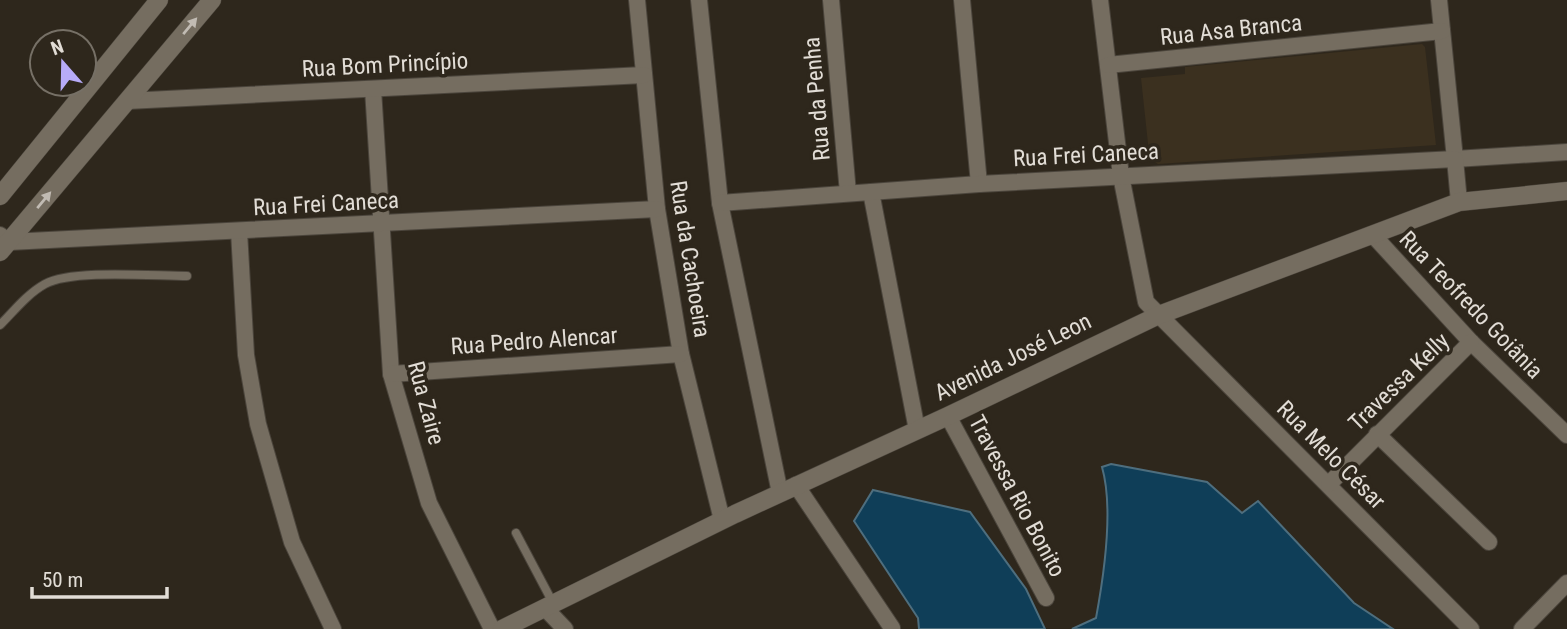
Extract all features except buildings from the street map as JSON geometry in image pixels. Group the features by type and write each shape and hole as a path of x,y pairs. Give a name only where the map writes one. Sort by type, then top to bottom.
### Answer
{"main road":[{"path":"0,196 159,0"},
{"path":"3,243 212,0"},
{"name":"Avenida José Leon","path":"502,629 728,517 1159,315 1460,201 1567,191"}],"street":[{"name":"Rua da Cachoeira","path":"636,0 657,209 681,354 728,517"},
{"name":"Rua da Cachoeira","path":"699,0 720,203 780,493"},
{"name":"Rua da Penha","path":"831,0 848,193"},
{"path":"962,0 979,184"},
{"name":"Rua Melo César","path":"1100,0 1121,176 1146,302 1471,629"},
{"path":"1439,0 1460,201"},
{"name":"Rua Asa Branca","path":"1108,65 1442,31"},
{"name":"Rua Bom Princípio","path":"127,101 645,75"},
{"name":"Rua Zaire","path":"373,89 391,374 429,503 492,629"},
{"name":"Rua Frei Caneca","path":"720,203 979,184 1567,152"},
{"path":"871,192 917,430"},
{"name":"Rua Frei Caneca","path":"3,243 657,209"},
{"path":"239,231 246,355 258,424 292,542 333,629"},
{"name":"Rua Teofredo Goiânia","path":"1373,235 1471,342 1567,435"},
{"name":"Travessa Kelly","path":"1329,484 1471,342"},
{"name":"Rua Pedro Alencar","path":"391,374 681,354"},
{"name":"Travessa Rio Bonito","path":"948,416 1046,598"},
{"path":"1377,434 1489,542"},
{"path":"780,493 892,628"},
{"path":"1522,629 1567,583"},
{"path":"549,606 565,629"}],"lane":[{"path":"0,325 25,299 57,279 77,276 187,276"},
{"path":"516,533 549,606"}],"shaded area":[{"path":"1422,44 1425,47 1436,145 1158,164 1152,160 1149,153 1141,78 1185,74 1185,67"}],"water":[{"path":"1111,464 1207,482 1242,513 1258,501 1354,603 1393,629 1072,629 1096,618 1105,562 1107,522 1106,484 1102,467"},
{"path":"873,490 970,512 1026,589 1045,629 919,629 918,618 854,521"}]}
